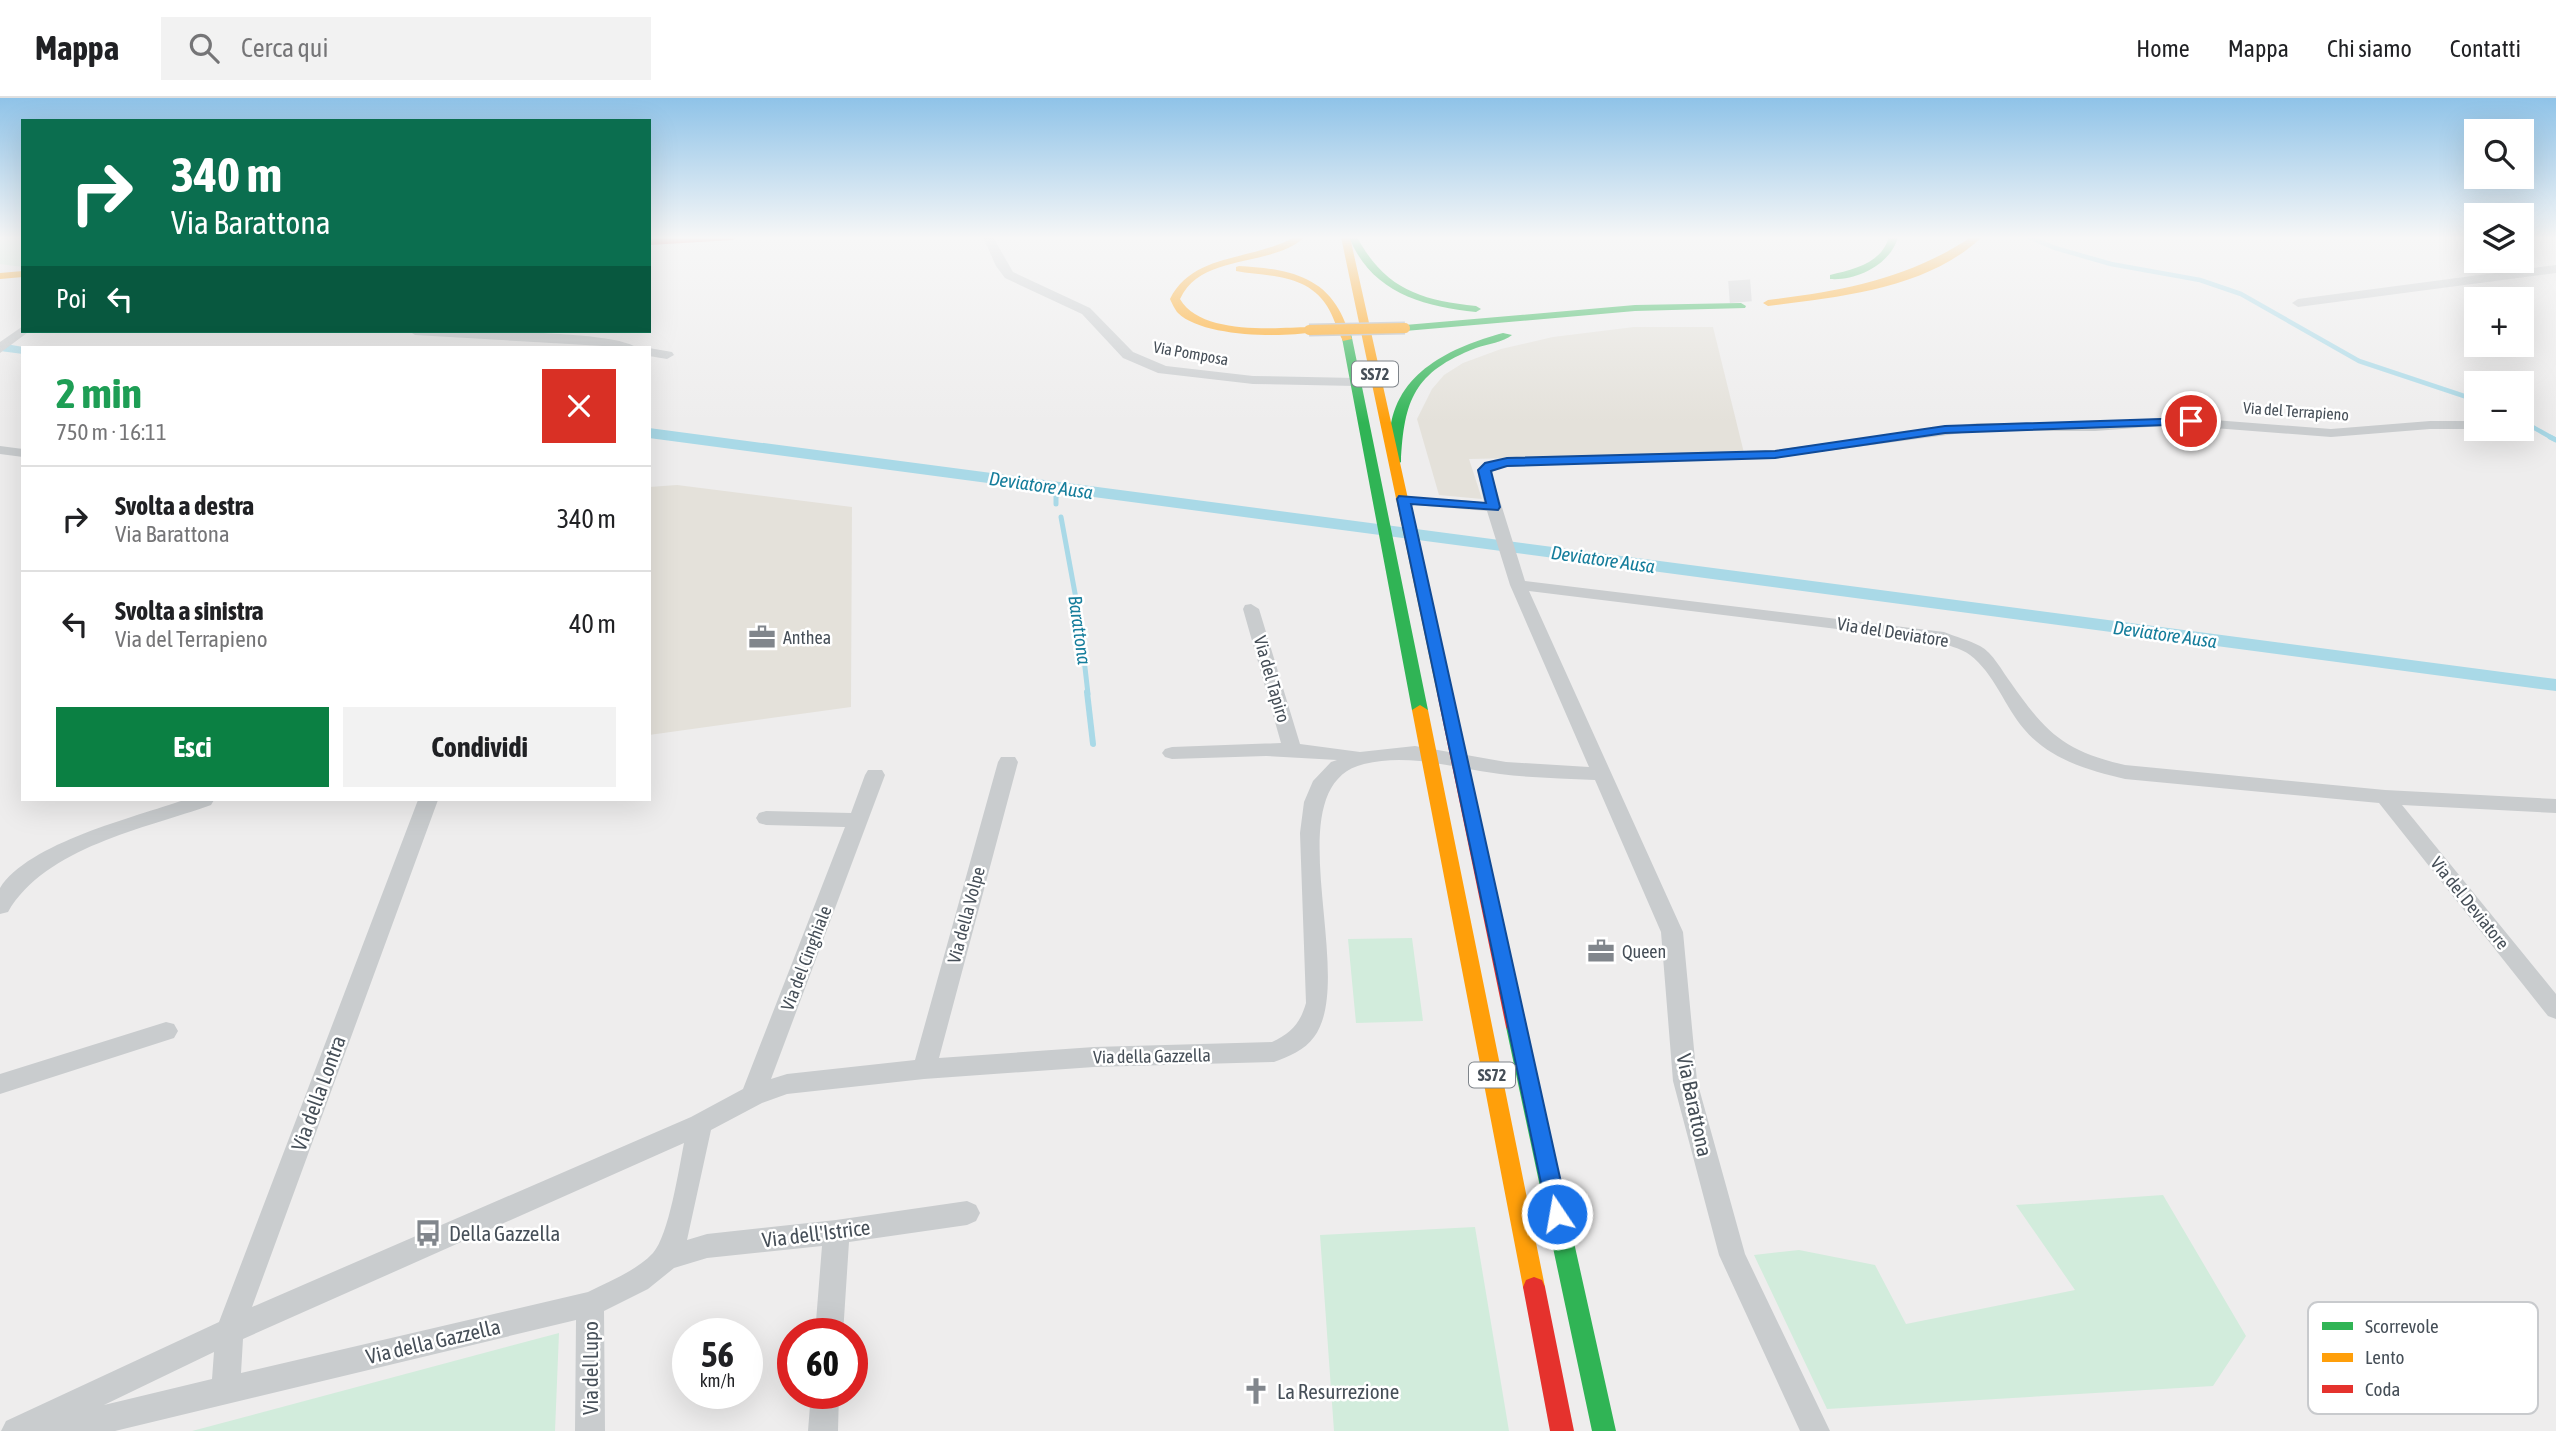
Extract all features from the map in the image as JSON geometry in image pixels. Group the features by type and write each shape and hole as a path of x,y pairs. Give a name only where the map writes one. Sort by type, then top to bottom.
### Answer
{"main road":[{"path":"1175,299 1176,306 1188,316 1206,323 1250,330 1405,328 1630,308"},
{"path":"1327,299 1347,339"},
{"name":"SS72","path":"1340,299 1562,1431"},
{"name":"SS72","path":"1359,299 1604,1431"},
{"path":"1421,299 1431,303 1492,310 1741,306"},
{"path":"1395,462 1398,416 1408,394 1439,360 1479,342 1630,308 1684,299"},
{"path":"1769,303 1796,299"}],"street":[{"name":"Via Pomposa","path":"1061,299 1086,311 1128,355 1163,370 1253,380 1356,382"},
{"path":"2298,303 2327,299"},
{"path":"0,349 21,332"},
{"path":"453,333 588,340 621,346"},
{"path":"651,352 667,355"},
{"name":"Via del Terrapieno","path":"1496,512 1484,470 1507,462 1775,454 1945,429 1977,427 2095,426 2175,421 2342,433 2430,425 2464,425"},
{"path":"0,450 21,453"},
{"path":"1405,505 1496,512"},
{"name":"Via Barattona","path":"1496,512 1515,580 1672,932 1685,1081 1732,1255 1815,1431"},
{"name":"Via del Deviatore","path":"1515,580 1938,636 1975,650 1987,662 2015,705 2040,733 2074,757 2125,772 2385,797 2556,806"},
{"name":"Via del Tapiro","path":"1251,609 1292,750"},
{"name":"Via della Gazzella","path":"1172,753 1292,750 1329,751 1360,758 1429,753 1460,762"},
{"name":"Via della Gazzella","path":"16,1431 229,1331 700,1124 753,1096 787,1084 924,1069 1094,1057 1245,1055 1274,1052 1295,1043 1313,1026 1317,1003 1310,834 1314,803 1323,781 1338,767 1360,758"},
{"name":"Via della Volpe","path":"924,1069 1008,761"},
{"path":"1460,762 1600,774"},
{"name":"Via del Cinghiale","path":"753,1096 875,775"},
{"name":"Via del Deviatore","path":"2385,797 2556,1010"},
{"path":"0,906 4,894 43,861 78,844 201,801"},
{"name":"Via della Lontra","path":"226,1390 229,1331 428,801"},
{"path":"765,818 858,820"},
{"path":"0,1084 166,1031"},
{"path":"667,1258 681,1213 700,1124"},
{"name":"Via dell'Istrice","path":"667,1258 707,1246 836,1232 967,1213"},
{"path":"831,1318 836,1232"},
{"name":"Via della Gazzella","path":"54,1431 590,1304 636,1282 667,1258"},
{"name":"Via del Lupo","path":"590,1304 590,1431"},
{"path":"823,1431 824,1409"}],"shaded area":[{"path":"1634,327 1713,327 1744,453 1469,459 1482,499 1439,495 1417,419 1432,389 1444,375 1463,363 1501,349 1553,337"},
{"path":"677,485 852,507 851,707 651,735 651,487"}],"green space":[{"path":"1412,938 1423,1021 1356,1023 1348,939"},
{"path":"2163,1195 2246,1336 2213,1386 1827,1409 1754,1255 1799,1250 1875,1265 1906,1324 2075,1290 2016,1205"},
{"path":"1475,1227 1509,1431 1334,1431 1320,1235"},
{"path":"559,1333 555,1431 192,1431"}],"waterway":[{"path":"2250,299 2359,361 2464,396"},
{"name":"Deviatore Ausa","path":"0,347 21,350"},
{"path":"2534,428 2554,439"},
{"name":"Deviatore Ausa","path":"651,433 2556,685"},
{"path":"2550,437 2554,439"},
{"name":"Barattona","path":"1056,504 1056,497 1062,488"},
{"name":"Barattona","path":"1061,517 1079,615 1088,694"},
{"name":"Barattona","path":"1087,692 1093,744"}],"traffic: fast":[{"path":"1420,299 1476,309"},
{"path":"1405,328 1635,308 1741,306"},
{"path":"1346,333 1420,710"},
{"path":"1395,462 1398,419 1413,386 1425,373 1455,353 1507,335"},
{"path":"1516,1027 1604,1431"}],"traffic: slow":[{"path":"1175,299 1182,311 1195,320 1213,325 1234,329 1309,330"},
{"path":"1327,299 1347,339"},
{"path":"1359,299 1444,693"},
{"path":"1768,303 1798,299"},
{"path":"1309,330 1405,328"},
{"path":"1420,710 1534,1287"}],"traffic: jam":[{"path":"1444,693 1516,1027"},
{"path":"1534,1287 1562,1431"}],"place":[{"name":"Anthea","path":"762,637"},
{"name":"Queen","path":"1601,951"},
{"name":"Della Gazzella","path":"428,1233"},
{"name":"La Resurrezione","path":"1256,1391"}],"route":[{"path":"1557,1214 1404,499 1494,507 1484,470 1507,462 1775,454 1945,429 2191,421"}]}
